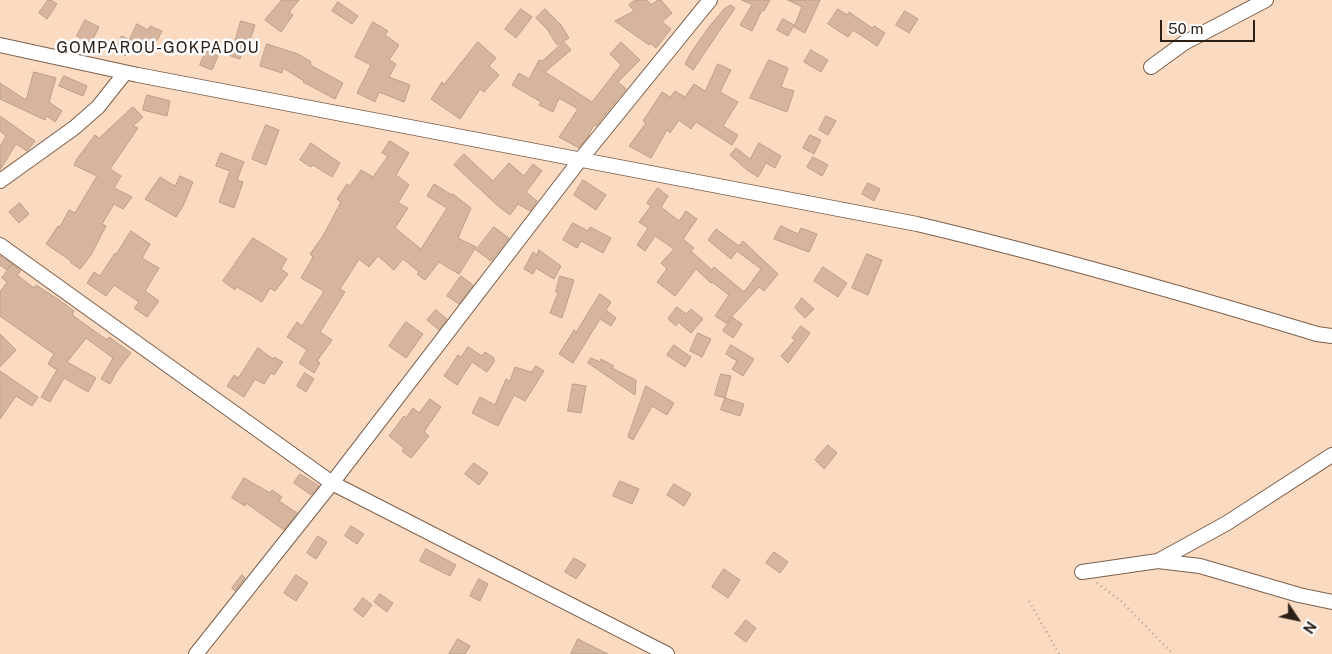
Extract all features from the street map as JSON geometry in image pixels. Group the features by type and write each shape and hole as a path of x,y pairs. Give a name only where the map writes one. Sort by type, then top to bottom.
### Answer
{"street":[{"path":"196,654 332,483 580,160 710,0"},
{"path":"1150,67 1184,43 1266,0"},
{"path":"0,45 125,73 916,224 1012,247 1186,294 1317,334 1332,336"},
{"path":"0,182 74,128 98,106 125,73"},
{"path":"0,245 332,483 667,654"},
{"path":"1158,561 1227,523 1332,455"},
{"path":"1082,572 1158,561 1200,566 1299,595 1332,602"}],"path":[{"path":"1082,572 1121,601 1173,654"},
{"path":"1029,600 1059,654"}],"building":[{"path":"48,0 57,4 47,19 39,13"},
{"path":"282,0 299,0 289,12 293,15 281,32 265,20"},
{"path":"635,0 647,0 651,5 661,0 672,13 662,22 671,29 656,48 615,21 634,11 629,5"},
{"path":"742,0 770,0 764,11 762,10 752,31 740,25 752,5"},
{"path":"788,0 820,0 805,33 794,27 802,7"},
{"path":"338,2 358,16 352,24 332,11"},
{"path":"731,5 735,8 693,70 685,64 690,54 724,9"},
{"path":"521,9 532,17 516,38 505,29"},
{"path":"545,9 561,25 569,38 557,45 547,29 536,18"},
{"path":"838,9 847,15 849,12 872,28 874,26 885,33 877,46 853,30 848,37 828,24"},
{"path":"905,11 918,19 909,33 896,25"},
{"path":"783,19 794,25 788,36 777,30"},
{"path":"85,20 99,27 91,43 77,36"},
{"path":"241,21 255,25 248,46 245,45 240,59 231,56"},
{"path":"373,22 388,31 385,35 399,45 389,60 396,64 389,77 410,85 404,102 379,92 375,102 357,93 371,65 355,57"},
{"path":"137,24 148,30 150,26 162,31 152,50 130,39"},
{"path":"122,36 133,42 125,56 115,50"},
{"path":"478,42 496,58 489,66 499,75 484,92 480,89 460,119 431,99 442,82 444,84"},
{"path":"564,42 571,50 545,72 592,102 621,65 610,54 621,42 640,60 618,82 626,89 596,126 594,125 579,148 559,137 578,109 559,98 553,112 539,105 541,102 512,85 519,73 529,79 539,60 542,61"},
{"path":"267,44 298,54 311,62 310,65 343,83 335,99 303,82 283,68 282,73 260,66"},
{"path":"811,50 828,60 821,72 804,62"},
{"path":"206,51 218,56 212,70 200,65"},
{"path":"769,60 788,68 781,87 794,91 787,112 750,98"},
{"path":"718,64 731,70 720,92 738,102 723,126 738,135 732,145 696,122 691,129 679,120 670,133 667,130 651,158 629,146 646,123 643,121 662,92 670,97 675,91 685,97 694,84 705,91"},
{"path":"34,72 56,78 49,102 62,111 55,122 47,116 45,120 0,99 0,83 26,100"},
{"path":"64,76 87,86 83,96 59,86"},
{"path":"147,95 170,101 167,116 143,110"},
{"path":"133,107 143,117 133,126 138,128 110,169 121,176 114,188 132,197 123,209 114,204 102,224 106,226 91,255 80,269 46,244 58,226 60,227 69,210 75,213 97,176 74,165 77,159 95,135 99,138"},
{"path":"0,116 35,141 27,151 16,144 0,170 0,147 6,136 0,131"},
{"path":"826,116 836,121 828,135 819,130"},
{"path":"266,125 279,130 266,165 252,159"},
{"path":"810,135 821,140 814,154 803,148"},
{"path":"390,141 409,153 396,175 409,185 398,203 408,208 395,228 421,249 447,208 427,196 434,184 453,194 471,208 458,238 476,247 459,274 439,262 425,280 417,274 419,272 403,259 394,270 378,256 369,267 359,259 340,289 345,292 320,332 332,340 317,361 320,363 314,373 299,363 307,350 287,337 297,322 302,326 324,291 301,278 313,257 310,254 323,236 341,202 337,199 347,184 350,186 361,170 373,177 388,156 382,153"},
{"path":"311,143 340,163 332,177 313,165 311,167 300,160"},
{"path":"759,143 781,156 775,168 766,163 758,177 730,155 736,148 750,159"},
{"path":"221,153 244,162 237,180 243,182 234,208 219,202 230,171 216,166"},
{"path":"464,154 493,181 509,163 524,176 533,164 542,171 526,192 537,201 530,211 518,204 510,215 498,206 454,165"},
{"path":"813,157 828,165 822,176 807,167"},
{"path":"180,176 193,182 176,217 145,199 160,177 175,186"},
{"path":"583,180 606,195 596,210 574,195"},
{"path":"868,183 880,189 874,201 862,194"},
{"path":"658,188 668,196 661,207 679,221 686,211 697,219 683,239 694,248 691,251 712,270 714,267 744,292 761,269 737,251 731,259 708,240 716,229 739,246 743,241 778,274 764,291 759,287 726,323 715,316 729,295 711,283 696,269 675,296 657,282 667,269 661,263 674,249 655,236 645,251 637,245 648,228 639,222 651,206 647,203"},
{"path":"20,203 29,214 19,223 9,212"},
{"path":"573,223 588,231 590,227 611,238 603,253 581,241 577,248 563,240"},
{"path":"781,226 798,234 801,228 817,234 809,252 774,239"},
{"path":"494,227 509,238 491,261 476,250"},
{"path":"131,231 150,244 142,258 159,268 145,291 159,301 147,317 134,308 139,302 114,285 106,296 87,283 94,272 100,276"},
{"path":"253,238 287,259 281,269 288,274 275,291 270,288 262,302 237,287 235,290 223,281"},
{"path":"539,250 561,266 554,279 536,268 533,274 524,269 533,252 537,255"},
{"path":"867,254 882,260 868,295 852,288"},
{"path":"0,256 12,264 7,270 0,265"},
{"path":"12,264 21,271 17,275 34,288 36,285 59,300 74,311 72,315 107,340 109,337 131,353 110,384 101,379 113,358 86,338 67,362 96,378 88,392 64,378 50,402 41,397 57,370 48,364 54,354 0,316 0,292 7,282 2,278"},
{"path":"823,267 847,283 838,297 814,281"},
{"path":"461,276 473,285 459,304 447,296"},
{"path":"560,276 574,280 562,318 550,313 558,293 556,292"},
{"path":"600,294 611,302 606,310 616,318 611,326 600,319 573,363 559,354 574,330 576,332"},
{"path":"802,298 814,309 805,318 795,308"},
{"path":"677,307 686,314 691,309 703,319 691,333 678,322 676,326 668,319"},
{"path":"436,310 447,319 439,330 427,320"},
{"path":"732,317 742,324 733,338 723,331"},
{"path":"406,322 423,334 406,358 389,346"},
{"path":"801,326 810,333 788,363 781,356 795,340 792,338"},
{"path":"698,333 711,339 702,357 690,351"},
{"path":"0,334 16,350 0,367"},
{"path":"674,345 691,357 685,367 667,355"},
{"path":"731,345 754,359 743,376 732,369 737,361 726,354"},
{"path":"468,347 482,356 485,352 494,358 494,362 487,372 472,362 457,385 444,376 458,355 461,357"},
{"path":"258,348 273,359 274,357 283,362 274,375 271,373 264,384 255,379 244,397 227,386 234,375 238,378"},
{"path":"591,358 600,362 601,359 614,366 612,368 636,380 635,395 588,363"},
{"path":"536,366 544,371 525,401 514,395 498,426 472,413 480,397 495,405 506,379 510,381 515,367 531,372"},
{"path":"0,371 38,397 32,406 16,396 0,419"},
{"path":"305,373 314,379 306,392 297,386"},
{"path":"721,374 731,376 725,398 715,395"},
{"path":"573,384 586,386 581,413 568,411"},
{"path":"646,386 674,403 667,415 652,406 633,440 628,437"},
{"path":"725,398 744,404 740,416 721,410"},
{"path":"430,399 441,407 424,432 429,436 411,458 402,451 404,448 389,436 404,416 406,418 413,408 419,413"},
{"path":"828,445 837,453 824,469 815,460"},
{"path":"474,463 488,473 479,485 465,474"},
{"path":"300,474 319,486 311,495 294,483"},
{"path":"244,478 270,493 272,490 282,497 279,501 297,513 284,530 246,503 245,506 232,498"},
{"path":"620,481 639,489 632,504 613,496"},
{"path":"674,484 691,494 684,506 667,495"},
{"path":"351,526 364,534 357,544 345,536"},
{"path":"318,536 327,542 316,559 307,553"},
{"path":"426,549 456,565 450,576 420,561"},
{"path":"774,552 788,562 780,573 766,563"},
{"path":"574,558 586,565 576,579 565,572"},
{"path":"724,569 740,580 728,598 712,587"},
{"path":"242,575 245,578 235,591 232,588"},
{"path":"296,575 308,583 296,601 284,593"},
{"path":"479,579 488,584 480,601 470,596"},
{"path":"380,594 393,603 387,612 374,602"},
{"path":"363,598 372,605 363,617 354,610"},
{"path":"746,620 756,628 746,642 735,634"},
{"path":"458,639 470,646 465,654 449,654"},
{"path":"578,639 608,654 571,654"}],"district":[{"name":"GOMPAROU-GOKPADOU","path":"158,48"}]}
